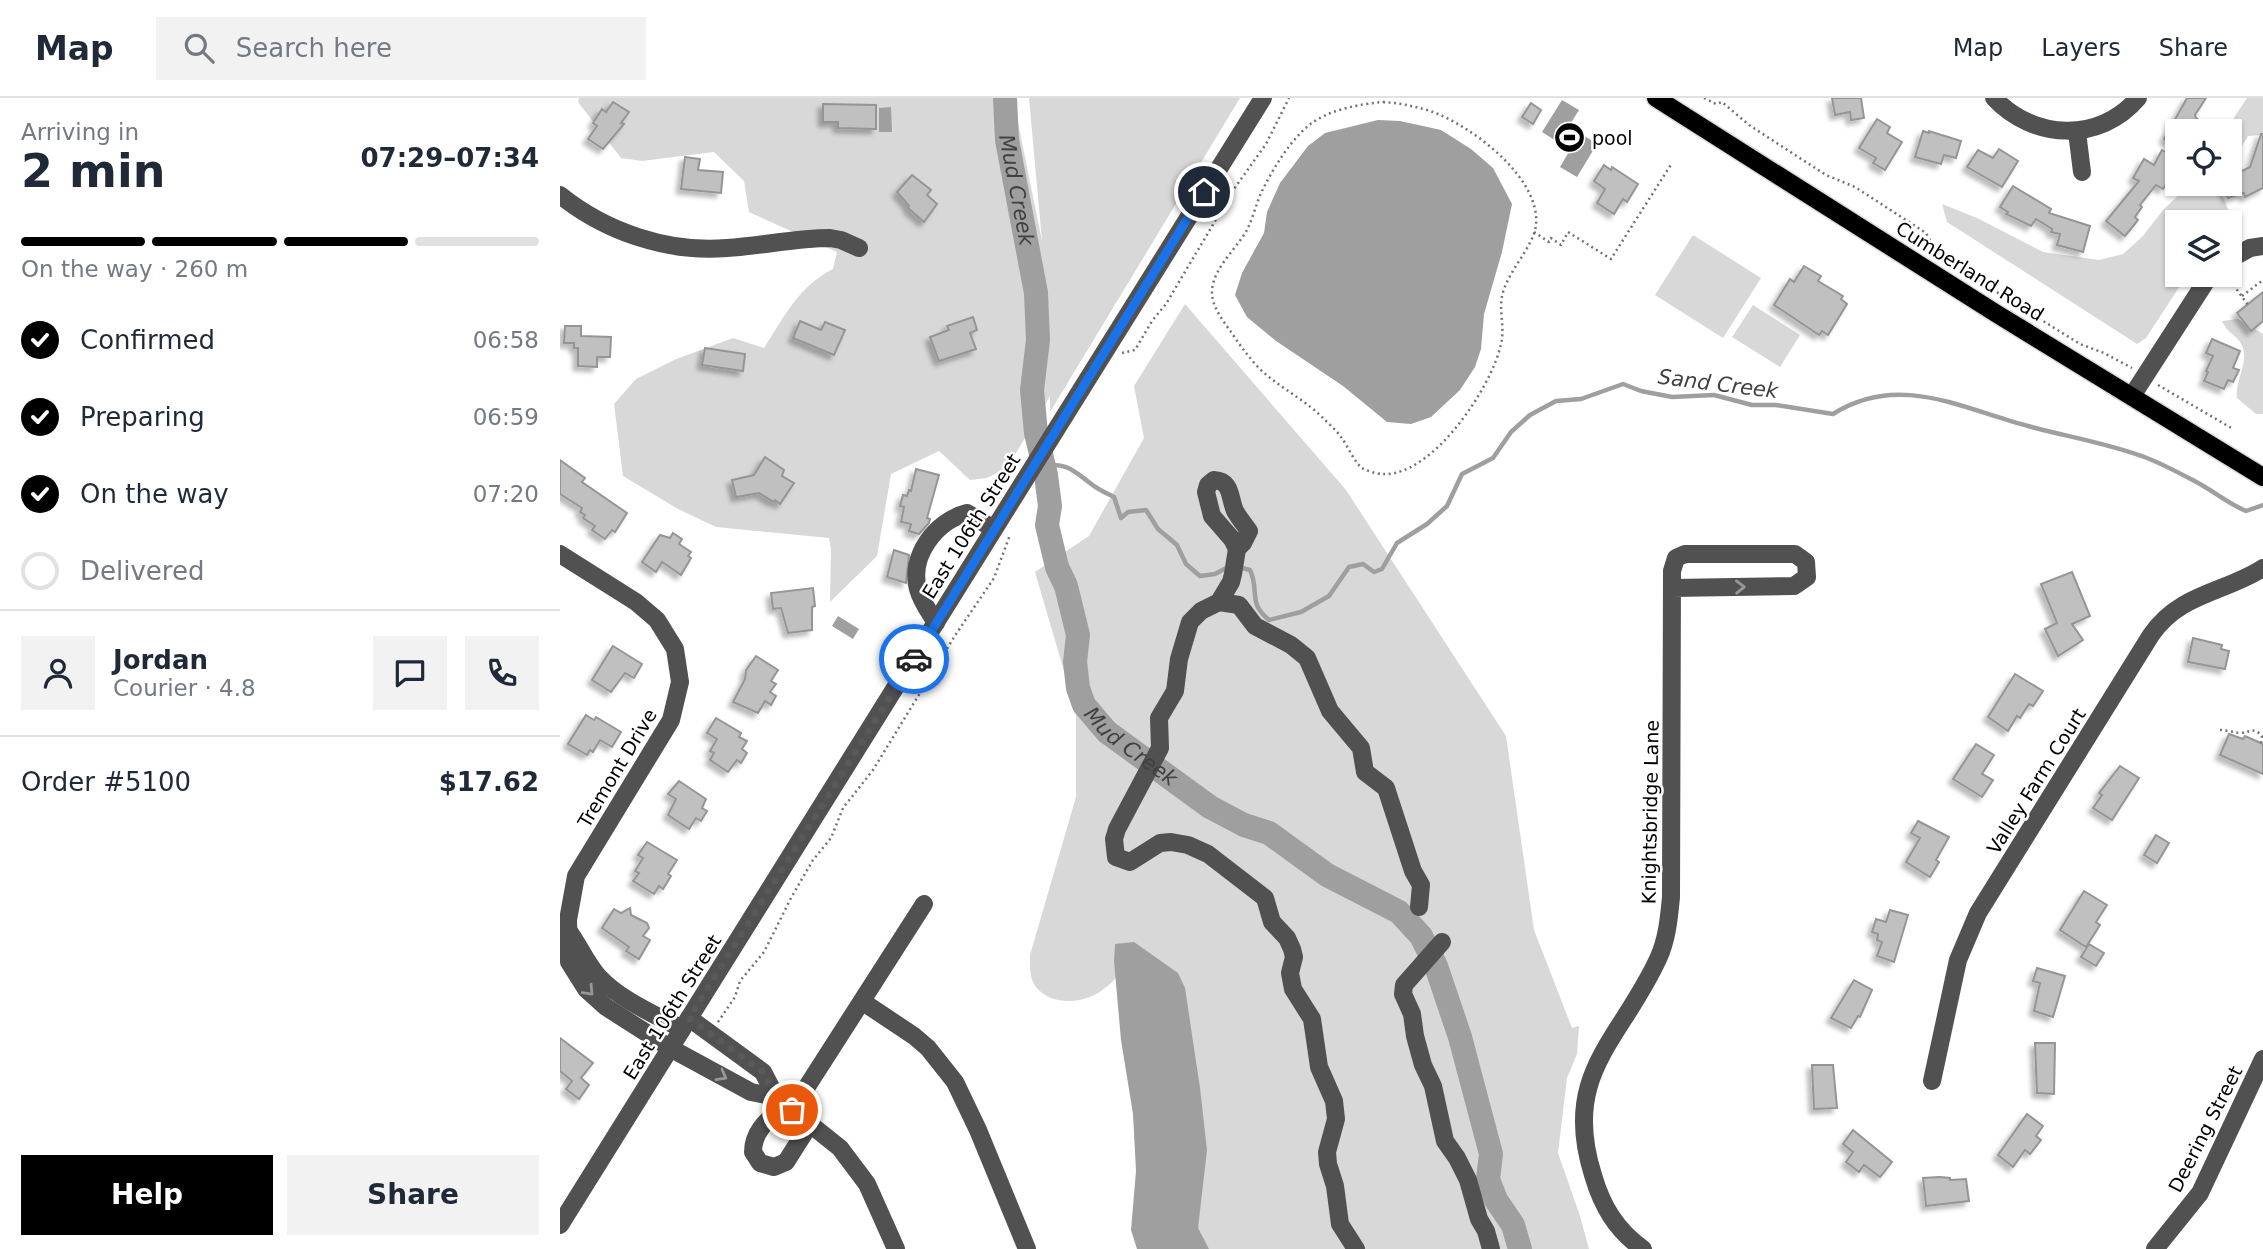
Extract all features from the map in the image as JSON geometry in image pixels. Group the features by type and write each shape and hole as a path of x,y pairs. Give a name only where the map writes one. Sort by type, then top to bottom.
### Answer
{"main road":[{"name":"Cumberland Road","path":"1656,98 2263,477"}],"street":[{"name":"East 106th Street","path":"560,1225 936,624 1003,529 1016,493 1263,98"},
{"path":"1994,98 2013,115 2031,125 2057,132 2077,132 2115,118 2138,98"},
{"path":"2077,132 2082,172"},
{"path":"560,195 608,225 666,244 724,248 830,237 859,247"},
{"path":"2242,254 2250,248 2263,246"},
{"path":"2132,396 2210,287"},
{"path":"936,624 917,589 920,555 933,534 944,522 967,513 1003,529"},
{"name":"Tremont Drive","path":"560,554 636,602 657,620 675,649 680,682 676,709 671,720 576,876 564,930 569,962 586,989 607,1007 670,1048 751,1092 785,1103"},
{"name":"Knightsbridge Lane","path":"1643,1249 1616,1224 1598,1193 1584,1139 1584,1115 1589,1081 1606,1046 1658,958 1668,928 1671,897 1672,571 1676,558 1685,554 1795,554 1807,562 1807,576 1794,586 1672,588"},
{"path":"1219,602 1234,565 1239,605 1255,626 1291,645 1307,658 1330,711 1361,748 1364,772 1386,788 1413,871 1421,885 1419,907"},
{"name":"Valley Farm Court","path":"1931,1081 1958,960 1978,914 2151,635 2160,622 2179,606 2263,568"},
{"path":"1239,605 1219,602 1201,611 1190,622 1179,659 1175,691 1159,718 1160,748 1117,829 1113,848 1116,856 1130,862 1160,843 1171,842 1199,849 1265,898 1272,922 1287,938 1292,949 1294,957 1290,973 1293,989 1312,1019 1319,1067 1334,1101 1336,1119 1327,1152 1328,1164 1335,1186 1340,1224 1356,1249"},
{"path":"810,1124 786,1161 774,1167 760,1163 753,1152 754,1137 785,1103 863,1002 924,904"},
{"path":"564,930 607,985 619,994 710,1033 763,1072 785,1103 840,1148 854,1164 878,1204 897,1249"},
{"path":"1442,942 1404,985 1403,994 1412,1014 1415,1036 1423,1065 1433,1086 1446,1141 1468,1181 1491,1249"},
{"path":"863,1002 928,1048 955,1082 978,1130 1027,1249"},
{"name":"Deering Street","path":"2155,1249 2200,1193 2263,1059"}],"path":[{"path":"1112,356 1135,350 1152,321 1166,304 1234,189 1266,144 1289,98"},
{"path":"1704,98 1716,104 1722,102 1749,125 1826,175 1855,187 1926,233 1936,252 1944,259 2080,344 2129,366 2233,429"},
{"path":"1371,103 1405,104 1432,111 1487,143 1520,178 1528,191 1534,203 1534,232 1504,287 1500,308 1502,341 1489,377 1468,410 1430,454 1413,466 1391,474 1380,474 1362,468 1339,434 1313,408 1258,367 1217,311 1212,297 1213,282 1248,228 1263,189 1298,136 1310,124 1327,115 1371,103"},
{"path":"1534,232 1549,242 1551,238 1561,245 1568,232 1611,259 1672,163"},
{"path":"2242,296 2263,280"},
{"path":"2235,287 2248,305"},
{"path":"710,1033 734,997 740,981 764,951 790,898 813,860 831,838 843,808 873,770 956,634 994,578 1003,529"},
{"path":"2220,730 2241,733 2255,730 2262,736 2261,743"}],"shaded area":[{"path":"579,98 1017,98 1017,118 1042,241 1029,98 1240,98 1050,412 1050,396 1007,468 987,478 970,480 939,451 891,474 877,556 830,602 829,538 716,527 678,509 623,476 614,404 636,379 674,360 733,338 764,348 802,293 833,269 837,252 749,212 744,181 714,152 642,161 621,158 578,102"},
{"path":"2247,98 2263,98 2263,135 2248,136 2242,146 2242,119 2233,119"},
{"name":"pool","path":"1562,100 1579,110 1569,126 1597,144 1577,177 1560,167 1570,150 1542,132"},
{"path":"891,107 892,132 879,132 879,108"},
{"path":"1378,120 1400,121 1441,130 1471,149 1493,168 1512,204 1502,252 1484,314 1481,349 1475,367 1460,390 1431,417 1411,424 1387,422 1343,386 1276,341 1247,317 1235,295 1242,273 1264,233 1267,212 1280,183 1308,146 1325,133"},
{"path":"2178,196 2222,196 2229,210 2165,210 2165,287 2179,287 2146,338 2137,344 1947,222 1942,204 1977,218 2043,252 2099,260 2123,254 2143,236 2163,210"},
{"path":"1693,235 1761,278 1723,338 1655,295"},
{"path":"1185,304 1346,490 1506,736 1534,930 1572,1028 1579,1026 1577,1054 1567,1078 1558,1153 1589,1249 1177,1249 1127,964 1108,986 1079,1000 1051,998 1036,987 1032,980 1030,955 1076,797 1076,712 1035,572 1089,536 1144,438 1134,386"},
{"path":"1753,305 1800,335 1780,367 1732,337"},
{"path":"2238,319 2263,334 2263,414 2256,414 2237,398 2244,363 2243,349 2222,321"},
{"path":"838,616 859,629 853,639 832,626"},
{"path":"1134,942 1178,973 1185,988 1207,1150 1198,1228 1209,1249 1137,1249 1131,1230 1136,1171 1133,1114 1121,1040 1114,961 1115,944"}],"building":[{"path":"1832,98 1861,98 1864,118 1851,120 1850,112 1835,115"},
{"path":"2187,98 2206,98 2195,115 2198,119 2175,119"},
{"path":"613,102 629,112 621,123 624,124 603,149 588,139 597,126 593,123 602,109 606,112"},
{"path":"1531,103 1541,110 1533,124 1522,117"},
{"path":"823,104 876,105 876,129 838,128 838,122 823,122"},
{"path":"1877,119 1890,127 1887,133 1902,142 1885,170 1873,163 1876,158 1859,148"},
{"path":"1923,131 1961,141 1956,158 1944,155 1941,164 1915,157"},
{"path":"2263,134 2263,188 2245,197 2242,194 2242,171 2250,167"},
{"path":"1999,149 2018,161 2002,187 1967,167 1978,150 1993,158"},
{"path":"2162,150 2165,152 2165,186 2163,189 2156,185 2140,205 2142,207 2135,217 2138,220 2125,236 2106,221 2139,181 2133,178 2144,159 2154,165"},
{"path":"685,157 700,159 698,170 723,172 721,193 681,189"},
{"path":"1604,165 1611,170 1612,167 1638,184 1627,202 1623,199 1614,214 1597,203 1605,189 1594,181"},
{"path":"912,175 931,190 927,195 937,204 924,222 908,208 897,192"},
{"path":"2013,186 2051,209 2049,213 2090,226 2083,252 2057,245 2060,234 2051,232 2052,229 2036,219 2031,226 2006,214 2008,212 2000,207"},
{"path":"1804,266 1821,276 1818,281 1843,296 1841,299 1847,304 1828,335 1822,331 1819,335 1774,305 1790,279 1794,282"},
{"path":"2263,292 2263,321 2251,331 2237,313"},
{"path":"973,317 977,330 970,333 976,349 939,361 930,337 949,330 947,326"},
{"path":"800,321 821,330 825,322 845,330 834,355 793,338"},
{"path":"565,326 581,326 581,336 611,337 610,357 597,357 597,367 578,366 578,348 574,348 574,343 564,343"},
{"path":"2212,339 2240,351 2233,368 2239,370 2233,382 2228,380 2224,389 2204,381 2213,356 2206,353"},
{"path":"705,348 745,354 743,371 702,365"},
{"path":"765,457 784,470 782,476 794,483 780,504 759,493 736,497 732,480 754,475"},
{"path":"560,460 585,478 582,482 627,513 615,532 612,530 605,539 592,530 595,526 583,518 585,515 580,512 582,508 560,494"},
{"path":"916,469 939,475 927,518 930,519 929,523 919,534 909,531 911,524 901,522 904,507 900,506 903,495 907,496 909,490 911,491"},
{"path":"673,533 682,539 679,544 691,552 688,556 691,558 681,575 662,562 656,572 642,562 660,535 670,538"},
{"path":"894,550 909,555 906,583 887,577"},
{"path":"2072,572 2090,616 2072,624 2083,640 2058,656 2045,629 2057,623 2041,584"},
{"path":"813,588 815,606 812,607 812,630 788,633 781,608 773,609 771,593"},
{"path":"2193,638 2222,645 2221,649 2229,651 2225,669 2188,662"},
{"path":"613,646 642,664 634,678 625,673 611,692 592,680"},
{"path":"756,656 778,670 771,681 776,684 770,692 776,696 771,705 765,701 758,713 733,702 745,679 746,670"},
{"path":"2015,674 2043,691 2033,706 2029,704 2020,718 2017,716 2008,731 1988,717"},
{"path":"586,715 594,720 596,717 621,732 612,747 600,740 593,752 590,750 587,755 568,744"},
{"path":"716,718 741,733 739,737 747,741 742,749 747,753 741,763 737,760 728,772 710,760 714,753 710,751 717,739 707,733"},
{"path":"2229,734 2243,739 2245,736 2263,744 2263,774 2220,755"},
{"path":"1976,744 1994,755 1982,774 1993,780 1982,797 1953,779"},
{"path":"2120,766 2139,778 2112,820 2093,808 2102,795 2099,793"},
{"path":"679,781 706,799 702,808 707,811 701,821 696,818 689,829 668,815 676,799 668,794"},
{"path":"1918,821 1949,837 1930,877 1906,862 1920,838 1911,833"},
{"path":"2156,835 2169,843 2157,863 2144,855"},
{"path":"647,842 677,860 663,889 659,886 654,894 633,881 639,873 635,871 643,858 638,855"},
{"path":"2084,891 2107,905 2096,922 2100,925 2086,947 2060,930"},
{"path":"630,908 631,915 647,923 649,928 643,936 650,940 639,959 626,951 629,947 602,928 614,909 621,913"},
{"path":"1890,910 1908,915 1894,962 1877,956 1882,942 1877,940 1878,934 1872,932 1876,919 1886,922"},
{"path":"2089,944 2104,953 2096,966 2081,957"},
{"path":"2037,968 2065,976 2053,1017 2034,1011 2040,983 2033,981"},
{"path":"1854,980 1872,990 1860,1017 1858,1016 1851,1028 1831,1018"},
{"path":"560,1038 593,1063 581,1078 589,1085 579,1099 566,1089 572,1081 560,1071"},
{"path":"2035,1043 2055,1043 2054,1094 2037,1093"},
{"path":"1812,1065 1833,1065 1837,1108 1814,1109"},
{"path":"2027,1114 2043,1126 2036,1136 2041,1140 2030,1154 2025,1150 2013,1167 1998,1155"},
{"path":"1853,1130 1892,1162 1880,1177 1864,1165 1859,1172 1846,1162 1853,1152 1843,1144"},
{"path":"1940,1177 1950,1180 1966,1179 1969,1201 1926,1206 1923,1178"}],"waterway":[{"name":"Mud Creek","path":"1005,98 1007,140 1036,293 1038,340 1032,390 1036,433 1050,506 1047,525 1078,635 1075,662 1078,688 1084,705 1107,732 1210,807 1244,825 1269,833 1327,875 1399,912 1421,936 1436,966 1460,1037 1491,1154 1488,1179 1496,1200 1513,1225 1520,1249"},
{"name":"Sand Creek","path":"1238,567 1250,570 1258,608 1269,620 1301,612 1329,596 1349,567 1363,564 1374,572 1382,569 1397,543 1427,524 1447,506 1462,474 1493,458 1511,432 1530,415 1556,401 1581,399 1623,384 1641,391 1672,397 1714,395 1752,405 1776,405 1833,414 1858,402 1882,396 1931,398 2147,458 2246,511 2263,505"},
{"name":"Sand Creek","path":"1044,466 1058,465 1069,468 1114,497 1121,518 1128,512 1146,510 1158,529 1177,545 1186,564 1200,576 1215,574 1230,566"}],"way so far":[{"path":"792,1110 776,1097 763,1072 689,1018 914,659"}],"place":[{"name":"pool","path":"1569,138"}],"route":[{"path":"914,659 1204,192"}]}
